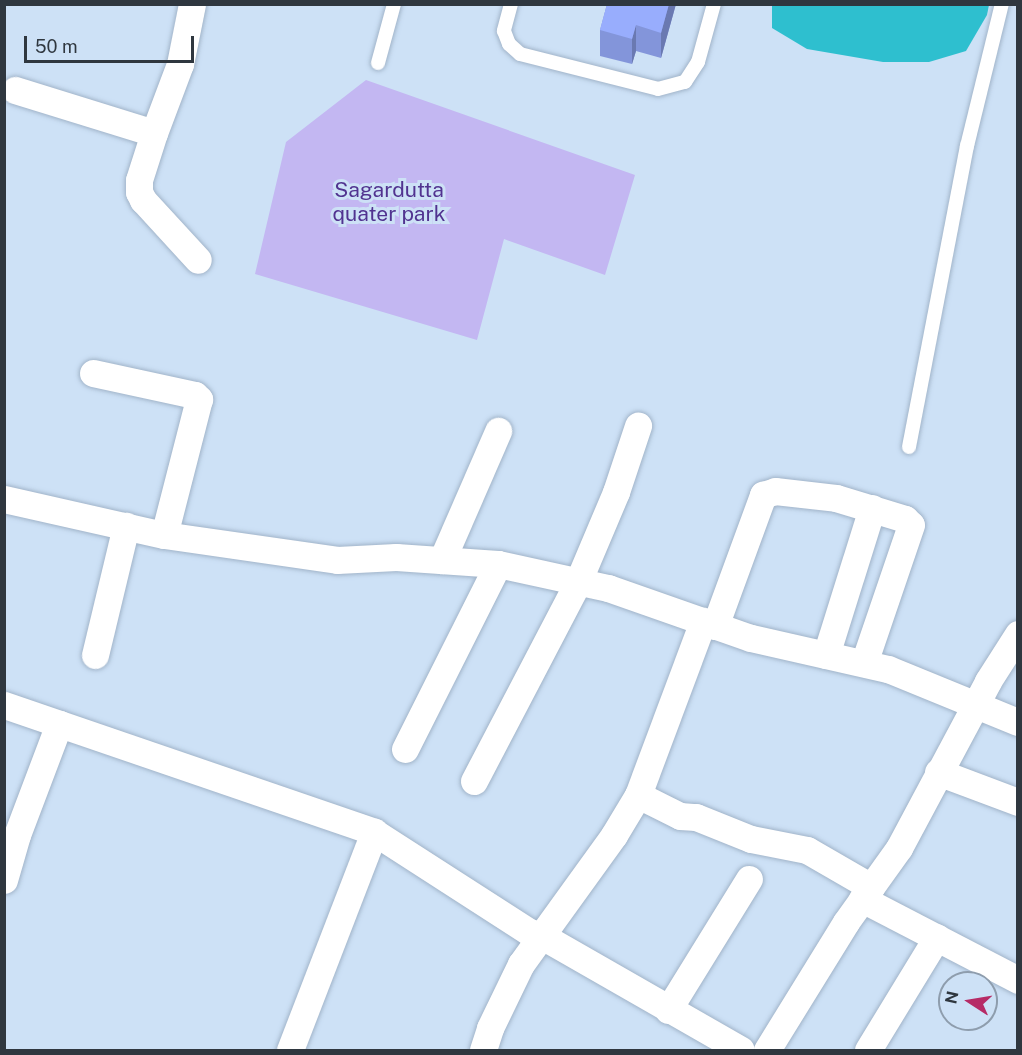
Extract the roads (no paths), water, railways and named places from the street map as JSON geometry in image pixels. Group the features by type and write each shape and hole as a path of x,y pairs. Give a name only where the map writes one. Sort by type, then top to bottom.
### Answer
{"street":[{"path":"192,4 180,64 154,133 139,180 139,192 143,200 198,260"},
{"path":"15,90 154,133"},
{"path":"93,373 195,394 199,399 165,535"},
{"path":"474,781 578,582 616,492 638,426"},
{"path":"442,560 498,431"},
{"path":"483,1050 507,989 520,964 614,835 638,795 763,495 775,491 836,498 905,519 910,525 864,663"},
{"path":"4,499 165,535 337,560 396,557 498,564 608,588 751,638 888,669 1017,722"},
{"path":"826,655 872,508"},
{"path":"95,655 126,526"},
{"path":"405,749 498,564"},
{"path":"767,1050 867,893 899,848 938,771 1017,634"},
{"path":"4,705 374,832 529,932 542,936 741,1050"},
{"path":"4,880 17,835 59,724"},
{"path":"938,771 1017,802"},
{"path":"638,795 680,816 696,817 751,838 807,850 867,893 937,937 1017,980"},
{"path":"290,1050 374,832"},
{"path":"668,1010 749,879"},
{"path":"868,1050 937,937"}],"lane":[{"path":"378,63 394,4"},
{"path":"511,4 504,30 508,44 520,54 658,89 685,82 698,62 714,4"},
{"path":"909,447 967,146 1002,4"}],"water":[{"path":"772,4 989,5 987,15 966,51 929,62 883,62 807,49 772,28"}],"park label":[{"name":"Sagardutta quater park","path":"389,202"}]}
